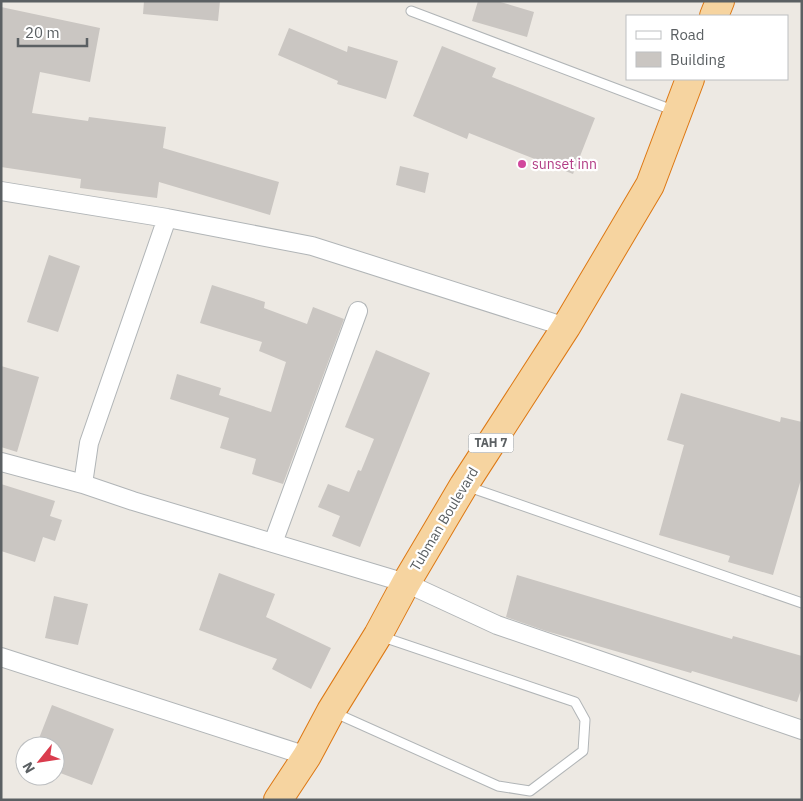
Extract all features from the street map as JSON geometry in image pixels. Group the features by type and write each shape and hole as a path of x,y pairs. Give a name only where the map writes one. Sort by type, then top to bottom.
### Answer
{"highway":[{"path":"714,15 720,1"},
{"name":"Tubman Boulevard","path":"278,800 307,756 331,711 378,635 406,583 464,485 566,327 650,185 690,80"}],"street":[{"path":"1,191 167,218 312,246 566,327"},
{"path":"83,484 89,443 167,218"},
{"path":"274,543 358,311"},
{"path":"1,462 83,484 133,501 406,583 497,625 802,730"},
{"path":"1,657 307,756"}],"lane":[{"path":"411,11 678,112"},
{"path":"464,485 802,603"},
{"path":"331,711 506,788 530,791 583,751 585,720 575,702 378,635"}],"building":[{"path":"144,1 220,1 218,21 143,14"},
{"path":"478,1 497,1 534,12 527,37 472,21"},
{"path":"1,7 100,28 90,82 40,72 32,113 88,121 89,117 166,127 163,148 279,182 270,215 159,182 157,198 80,188 81,179 1,167"},
{"path":"289,28 347,52 348,46 398,61 386,99 337,84 338,81 278,55"},
{"path":"442,46 496,68 492,77 595,118 573,174 469,133 467,139 413,116"},
{"path":"400,166 429,173 425,193 396,185"},
{"path":"49,255 80,266 58,332 27,322"},
{"path":"212,285 265,302 264,308 307,324 313,307 344,319 283,484 252,474 256,459 220,448 229,418 170,399 177,374 221,388 219,395 271,412 286,362 259,351 262,342 200,323"},
{"path":"376,350 430,373 360,547 332,536 340,516 318,507 328,484 349,492 358,470 361,471 374,439 345,427"},
{"path":"1,366 39,377 17,452 1,447"},
{"path":"681,393 780,422 781,417 802,422 802,476 773,575 728,562 730,556 659,535 684,445 667,440"},
{"path":"1,484 55,501 50,516 62,520 55,541 43,537 35,562 1,551"},
{"path":"219,573 275,594 266,617 331,648 311,689 272,669 277,659 199,630"},
{"path":"517,575 732,639 733,636 802,656 802,687 797,702 546,631 506,617"},
{"path":"54,596 88,604 78,645 45,638"},
{"path":"52,705 114,729 92,785 65,775 65,736 40,736"}],"place":[{"name":"sunset inn","path":"522,164"}]}
